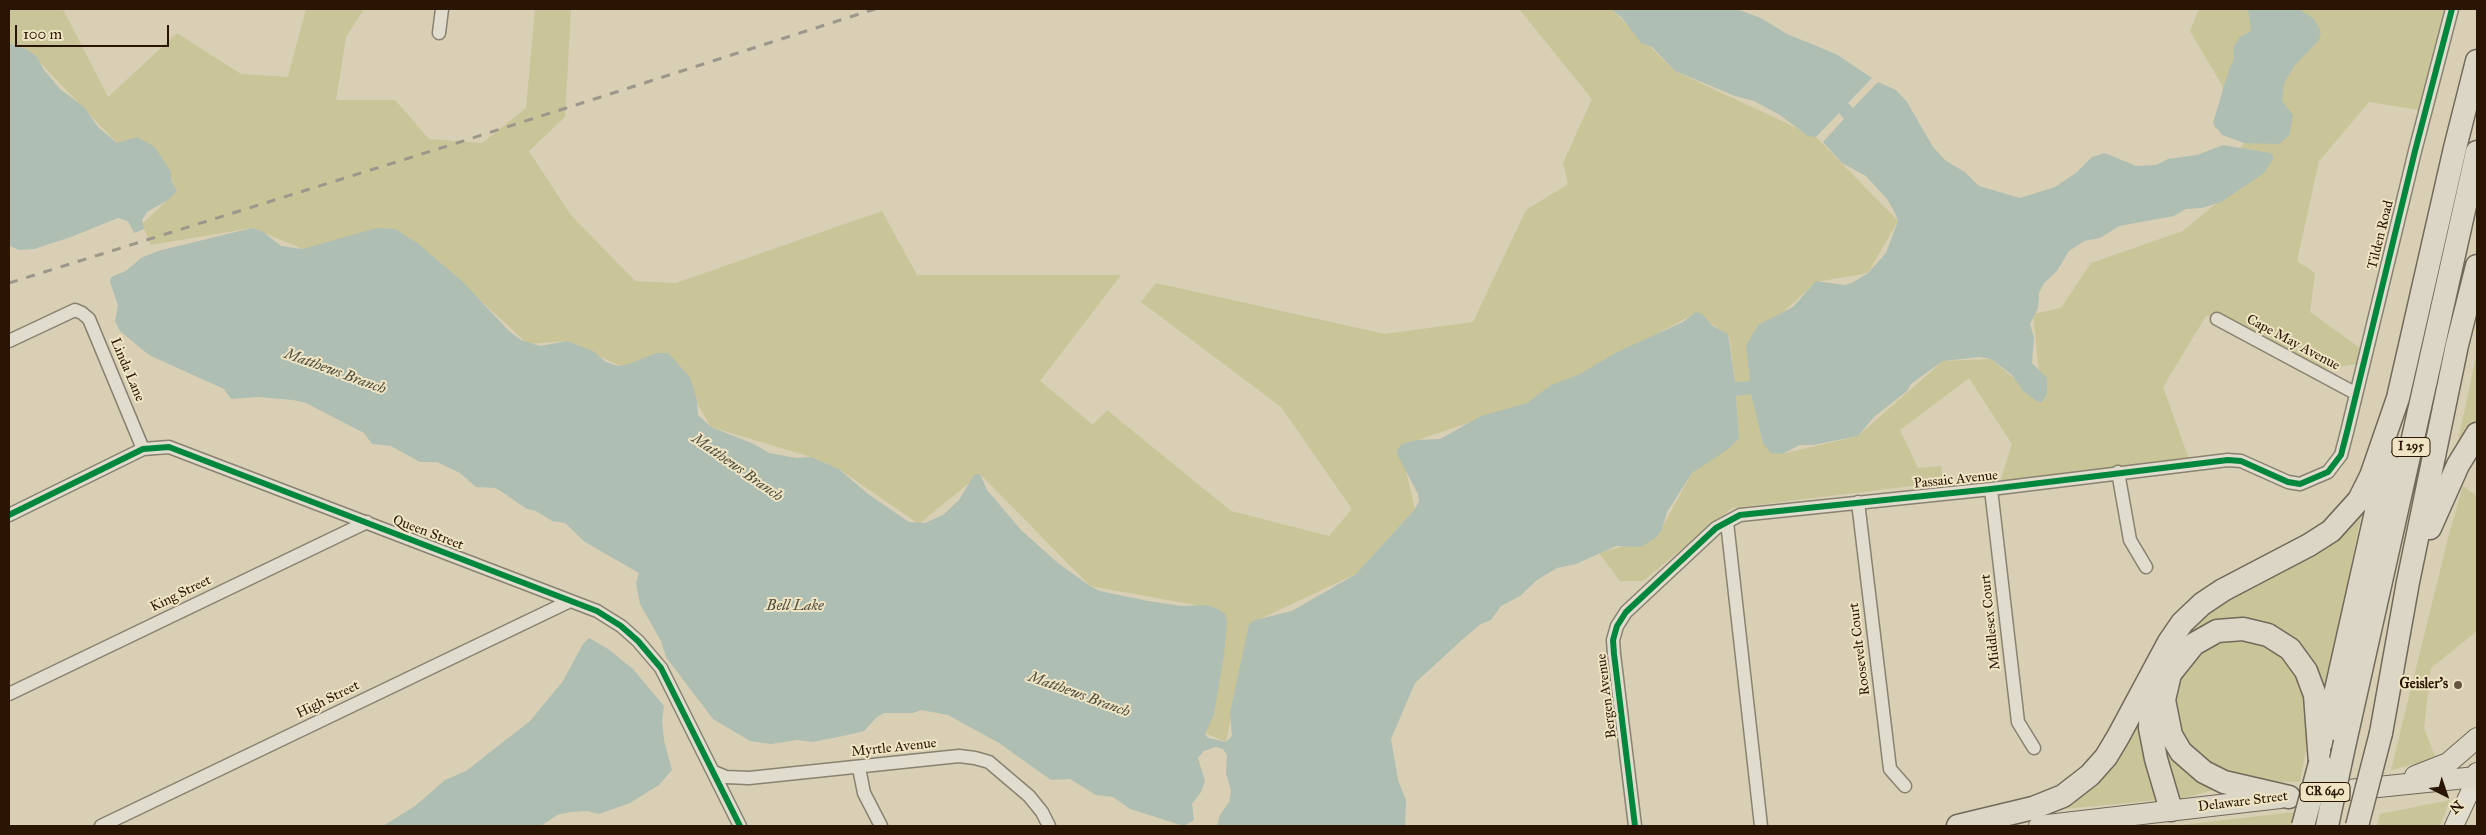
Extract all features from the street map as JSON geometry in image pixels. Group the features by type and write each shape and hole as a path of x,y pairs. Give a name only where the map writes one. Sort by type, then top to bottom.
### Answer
{"highway":[{"path":"2303,826 2320,763 2454,148 2477,62"},
{"name":"I 295","path":"2327,826 2477,152"},
{"name":"I 295","path":"2357,826 2381,732 2408,582 2457,345 2477,266"},
{"path":"1958,826 2033,808 2063,796 2090,775 2110,750 2173,636 2202,604 2223,590 2309,545 2331,531 2345,518 2359,500 2371,476 2396,408"},
{"path":"2408,582 2444,494 2458,465 2477,434"},
{"path":"2289,796 2224,782 2204,772 2181,752 2171,734 2164,700 2170,674 2182,657 2205,636 2230,629 2256,631 2268,635 2290,649 2306,671 2315,695 2320,763"},
{"path":"2153,673 2150,728 2156,758 2171,810"}],"main road":[{"path":"2392,785 2448,763 2477,738"},
{"name":"Delaware Street","path":"2038,826 2477,775"},
{"path":"2454,826 2477,775"}],"street":[{"path":"439,33 442,9"},
{"name":"Tilden Road","path":"2333,466 2341,455 2452,9"},
{"name":"Linda Lane","path":"9,341 75,310 89,319 143,449"},
{"name":"Cape May Avenue","path":"2217,319 2356,393"},
{"name":"Queen Street","path":"9,515 143,449 169,447 568,602 597,611 621,626 638,641 661,668 740,826"},
{"name":"Passaic Avenue","path":"1727,522 1740,515 1992,489 2118,472 2228,460 2241,461 2288,482 2300,484 2318,478 2333,466"},
{"path":"2118,472 2130,540 2146,567"},
{"name":"Middlesex Court","path":"1992,489 2018,722 2034,748"},
{"name":"Roosevelt Court","path":"1858,502 1890,769 1905,786"},
{"name":"King Street","path":"9,694 366,522"},
{"path":"1727,522 1761,826"},
{"name":"Bergen Avenue","path":"1635,826 1614,654 1613,640 1617,626 1626,612 1716,528 1727,522"},
{"name":"High Street","path":"101,826 568,602"},
{"name":"Myrtle Avenue","path":"714,772 726,777 749,778 859,768 959,756 975,758 989,762 1029,796 1042,812 1049,826"},
{"path":"859,768 864,793 881,826"}],"shaded area":[{"path":"9,9 63,9 108,97 177,33 241,74 288,77 306,9 364,9 346,37 336,100 395,100 429,139 482,143 526,108 535,9 571,9 565,117 529,151 570,214 635,281 676,283 882,211 917,275 1121,275 1040,381 1093,425 1107,410 1231,511 1329,536 1352,509 1281,407 1141,302 1156,283 1385,334 1473,322 1526,210 1568,184 1563,163 1592,99 1519,9 1611,9 1675,71 1816,137 1898,221 1868,273 1816,282 1747,345 1750,381 1735,382 1729,336 1696,313 1527,403 1400,446 1415,509 1356,574 1249,624 1226,742 1205,733 1218,609 1090,586 980,474 919,524 839,469 811,457 711,427 668,353 622,367 567,341 528,344 432,256 388,228 303,249 252,228 151,245 142,224 177,191 155,147 117,143 28,50 9,43"},
{"path":"2199,9 2444,9 2419,110 2369,102 2319,161 2297,261 2315,273 2310,312 2360,348 2357,364 2319,370 2223,316 2206,316 2163,387 2190,462 2000,482 2012,444 1969,378 1900,430 1918,468 1941,466 1944,482 1732,508 1643,581 1620,581 1599,553 1657,537 1692,473 1739,438 1736,396 1751,394 1763,444 1782,454 1858,436 1943,361 1991,359 2042,402 2033,314 2061,308 2091,263 2183,231 2273,156 2236,155 2244,143 2214,127 2223,87 2190,31"},
{"path":"2477,352 2477,422 2455,455"},
{"path":"2463,486 2477,496 2477,631 2431,668 2424,728 2436,759 2391,770 2449,534"},
{"path":"2361,515 2324,704 2306,652 2272,625 2184,643 2197,618 2317,548"},
{"path":"2226,639 2270,646 2301,673 2309,732 2300,782 2246,781 2204,764 2174,733 2176,682 2192,658"},
{"path":"2141,715 2157,800 2055,810"},
{"path":"2161,739 2218,789 2180,799"},
{"path":"2450,800 2440,826 2377,826 2380,814"},
{"path":"2295,812 2292,826 2172,826"}],"water":[{"name":"Bell Lake","path":"1611,9 1736,9 1761,18 1787,34 1836,54 1872,78 1848,103 1853,108 1878,82 1896,90 1907,102 1933,147 1946,161 1965,172 1979,186 2020,198 2055,187 2076,173 2092,157 2105,153 2136,166 2156,165 2168,159 2197,155 2223,145 2270,153 2273,155 2273,159 2264,173 2221,202 2202,208 2186,209 2174,216 2119,226 2100,238 2084,241 2069,251 2057,271 2044,283 2039,293 2038,308 2030,324 2034,338 2032,363 2047,378 2047,394 2042,402 2038,402 2023,391 2012,375 1991,359 1980,357 1943,361 1911,384 1907,391 1874,417 1858,436 1813,445 1800,445 1782,454 1771,453 1763,444 1751,394 1736,396 1739,439 1727,450 1692,473 1667,512 1662,529 1657,537 1641,547 1616,546 1576,564 1557,568 1537,580 1520,596 1501,606 1491,620 1481,624 1464,638 1415,683 1391,739 1398,780 1406,800 1405,826 1217,826 1220,815 1229,802 1231,791 1226,773 1227,755 1223,749 1216,747 1204,751 1198,758 1205,781 1201,792 1192,804 1194,820 1184,826 1130,809 1113,797 1096,795 1070,779 1051,780 999,743 948,715 921,710 913,713 884,713 877,717 864,731 843,736 812,742 797,740 771,744 750,741 713,719 666,657 661,641 640,604 636,583 639,573 585,542 565,523 552,521 536,511 527,509 496,488 476,487 460,473 437,462 420,462 391,446 372,444 364,433 306,403 258,397 231,399 224,389 149,355 120,331 115,321 118,305 110,282 111,277 126,271 141,258 158,251 252,228 262,231 281,246 303,249 377,228 395,229 416,242 462,281 509,331 521,340 540,346 567,341 593,351 606,362 617,366 626,365 656,353 668,353 690,377 697,400 698,415 711,427 754,444 769,453 796,458 811,457 839,469 868,494 909,522 925,523 943,515 959,500 974,475 980,474 987,490 1021,530 1059,564 1090,586 1100,591 1148,601 1181,606 1207,605 1218,609 1225,614 1227,621 1224,655 1214,714 1205,734 1208,738 1226,742 1232,736 1230,713 1249,624 1255,620 1292,611 1356,574 1415,509 1419,501 1418,494 1397,454 1397,450 1402,444 1417,440 1440,439 1481,416 1527,403 1551,385 1580,374 1617,352 1683,322 1696,312 1702,314 1713,326 1728,334 1735,382 1750,381 1746,346 1758,325 1793,307 1816,281 1845,285 1852,283 1868,273 1886,253 1898,221 1895,213 1887,199 1866,176 1842,163 1823,142 1844,119 1839,113 1816,137 1808,136 1780,115 1754,101 1735,96 1675,71 1652,47 1641,43 1622,18"},
{"path":"2248,9 2299,9 2314,19 2321,32 2319,40 2294,66 2284,84 2282,101 2293,115 2289,136 2279,144 2244,143 2222,135 2213,123 2234,59 2233,48 2240,37 2251,31"},
{"path":"9,43 28,50 37,57 44,70 60,89 84,107 98,127 117,143 137,137 155,147 171,172 171,180 177,191 168,200 147,212 142,220 144,229 134,233 128,221 118,218 71,237 34,249 19,250 10,246"},
{"path":"589,638 608,649 633,669 664,706 662,720 664,740 672,770 659,785 630,803 599,814 587,811 570,812 557,815 541,826 383,826 415,806 445,780 466,771 530,721 563,681 583,644"}],"railway":[{"path":"9,283 457,143 875,9"}],"cycle path":[{"path":"1635,826 1614,654 1613,640 1617,626 1626,612 1716,528 1740,515 1991,489 2228,460 2241,461 2288,482 2300,484 2328,472 2341,455 2415,151 2452,9"},
{"path":"9,515 143,449 169,447 597,611 621,626 638,641 661,668 740,826"}],"place":[{"name":"Geisler's","path":"2458,685"}],"water label":[{"name":"Matthews Branch","path":"335,372"},
{"name":"Matthews Branch","path":"737,468"},
{"name":"Matthews Branch","path":"1079,695"}]}
